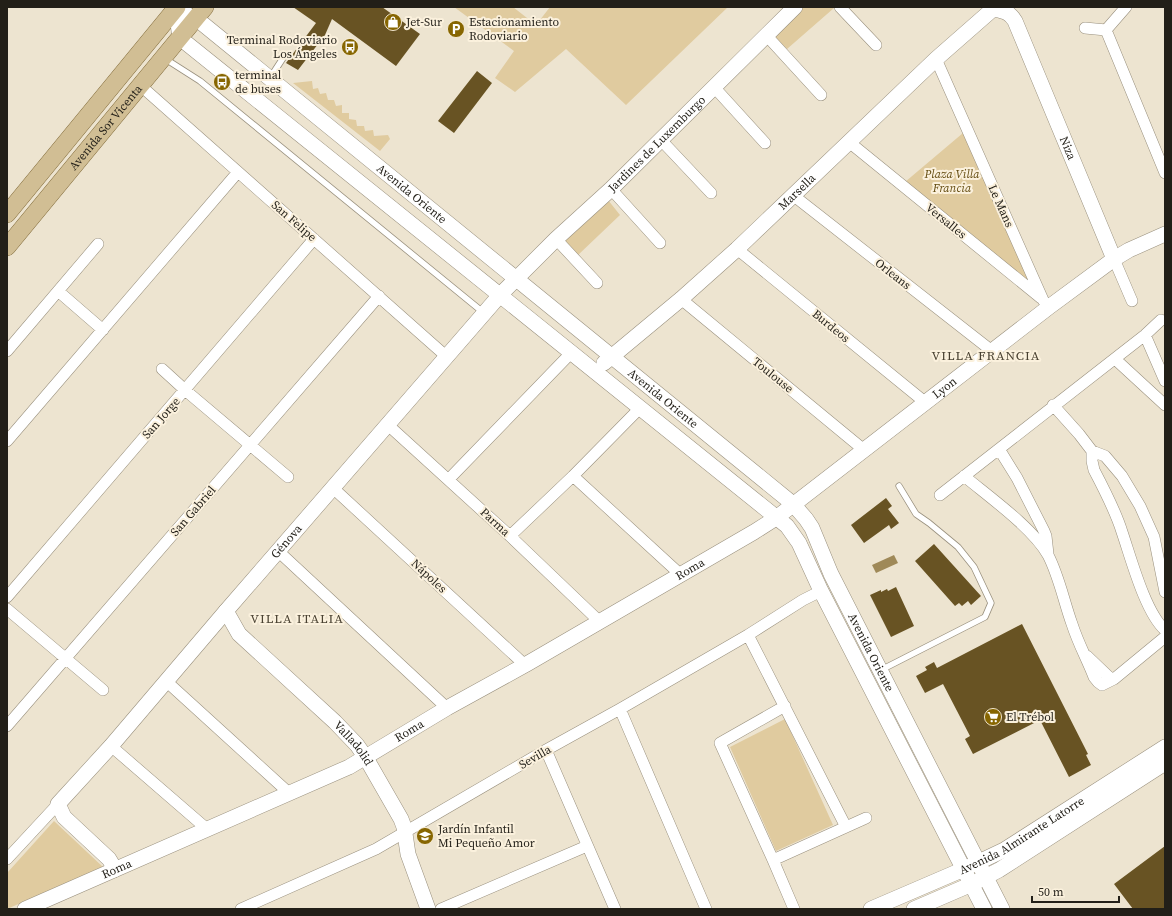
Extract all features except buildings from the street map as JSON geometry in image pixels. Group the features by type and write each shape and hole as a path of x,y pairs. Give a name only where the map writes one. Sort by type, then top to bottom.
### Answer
{"main road":[{"name":"Avenida Sor Vicenta","path":"7,214 175,8"},
{"name":"Avenida Sor Vicenta","path":"7,247 200,13"}],"street":[{"name":"Jardines de Luxemburgo","path":"515,279 661,140 795,7"},
{"path":"840,7 876,45"},
{"path":"1106,30 1126,7"},
{"path":"175,8 180,38"},
{"name":"Avenida Oriente","path":"175,8 200,13 269,78 793,504 812,528 831,574 1002,909"},
{"name":"Marsella","path":"594,372 611,356 681,299 737,249 936,59 994,8"},
{"name":"Niza","path":"994,8 1012,14 1132,301"},
{"path":"1085,28 1106,30"},
{"path":"1106,30 1165,173"},
{"path":"766,35 821,95"},
{"name":"Avenida Oriente","path":"180,38 787,526 794,534 821,591 984,909"},
{"name":"Le Mans","path":"936,59 1046,304"},
{"path":"256,100 269,78"},
{"name":"San Felipe","path":"141,86 447,357"},
{"path":"714,87 765,143"},
{"path":"661,140 711,193"},
{"name":"Versalles","path":"850,142 1046,304"},
{"path":"7,441 238,172"},
{"path":"361,184 371,186 384,172"},
{"path":"610,189 660,243"},
{"name":"Orleans","path":"794,196 992,352"},
{"name":"Lyon","path":"776,518 992,352 1046,304 1129,250 1165,234"},
{"name":"San Jorge","path":"7,597 314,239"},
{"path":"556,239 597,283"},
{"path":"7,351 98,244"},
{"name":"Burdeos","path":"737,249 926,403"},
{"name":"Génova","path":"7,859 61,810 111,746 166,681 515,279"},
{"path":"58,291 103,330"},
{"name":"San Gabriel","path":"7,726 379,296"},
{"name":"Toulouse","path":"681,299 864,450"},
{"path":"940,495 1053,405 1115,359 1161,320"},
{"path":"1145,335 1165,381"},
{"path":"449,479 571,353"},
{"path":"1115,359 1165,405"},
{"path":"162,369 288,477"},
{"path":"1053,405 1092,451 1105,456 1122,476 1140,506 1154,537 1165,592"},
{"path":"510,536 573,476 640,408"},
{"name":"Parma","path":"388,425 449,479 599,622"},
{"path":"998,449 1017,478 1044,531 1048,556 1072,626 1085,654 1109,677 1114,679 1165,637"},
{"path":"1092,451 1094,470 1122,531 1128,552 1143,591 1159,625 1165,630"},
{"path":"573,476 681,575"},
{"path":"964,476 996,502 1030,533 1048,556"},
{"name":"Nápoles","path":"333,488 525,665"},
{"name":"Roma","path":"25,909 289,793 330,777 366,758 447,708 681,575 776,518"},
{"path":"278,551 447,708"},
{"name":"Sevilla","path":"241,909 376,848 748,635 802,600 821,591"},
{"path":"7,609 103,690"},
{"name":"Valladolid","path":"226,611 239,634 341,727 366,758 401,819 405,832 408,854 428,909"},
{"path":"748,635 846,827"},
{"path":"166,681 289,793"},
{"path":"785,706 720,743 794,909"},
{"path":"620,709 706,909"},
{"path":"111,746 207,829"},
{"name":"Avenida Almirante Latorre","path":"871,909 978,863 1004,850 1165,747"},
{"path":"546,750 615,909"},
{"name":"Avenida Almirante Latorre","path":"914,909 986,878 1000,870 1165,763"},
{"path":"61,810 109,859 114,870"},
{"path":"773,860 866,818"},
{"path":"441,909 587,846"}],"lane":[{"path":"269,78 285,55"},
{"path":"164,58 200,81 485,314"},
{"path":"880,670 985,617 991,604 974,567 958,547 916,514 899,486"}],"green space":[{"path":"454,7 513,7 536,25 550,7 728,7 626,105 566,49 515,92 495,78 514,51"},
{"path":"800,7 834,8 787,49 772,34"},
{"path":"312,81 313,89 318,88 320,94 326,93 328,100 334,100 336,106 342,105 342,113 349,113 349,119 356,120 357,126 364,126 365,131 373,130 374,136 388,135 390,139 380,151 293,83"},
{"name":"Plaza Villa Francia","path":"963,133 1030,283 905,182"},
{"path":"604,195 620,215 577,256 562,239"},
{"path":"785,719 833,825 776,851 730,747"},
{"path":"54,821 103,867 7,909 7,873"}],"shaded area":[{"path":"894,555 898,563 876,573 872,565"}],"place":[{"name":"Jet-Sur","path":"393,22"},
{"name":"Estacionamiento Rodoviario","path":"456,29"},
{"name":"Terminal Rodoviario Los Ángeles","path":"350,47"},
{"name":"terminal de buses","path":"222,82"},
{"name":"El Trébol","path":"993,717"},
{"name":"Jardín Infantil Mi Pequeño Amor","path":"425,836"}],"district":[{"name":"VILLA FRANCIA","path":"986,355"},
{"name":"VILLA ITALIA","path":"297,618"}]}
